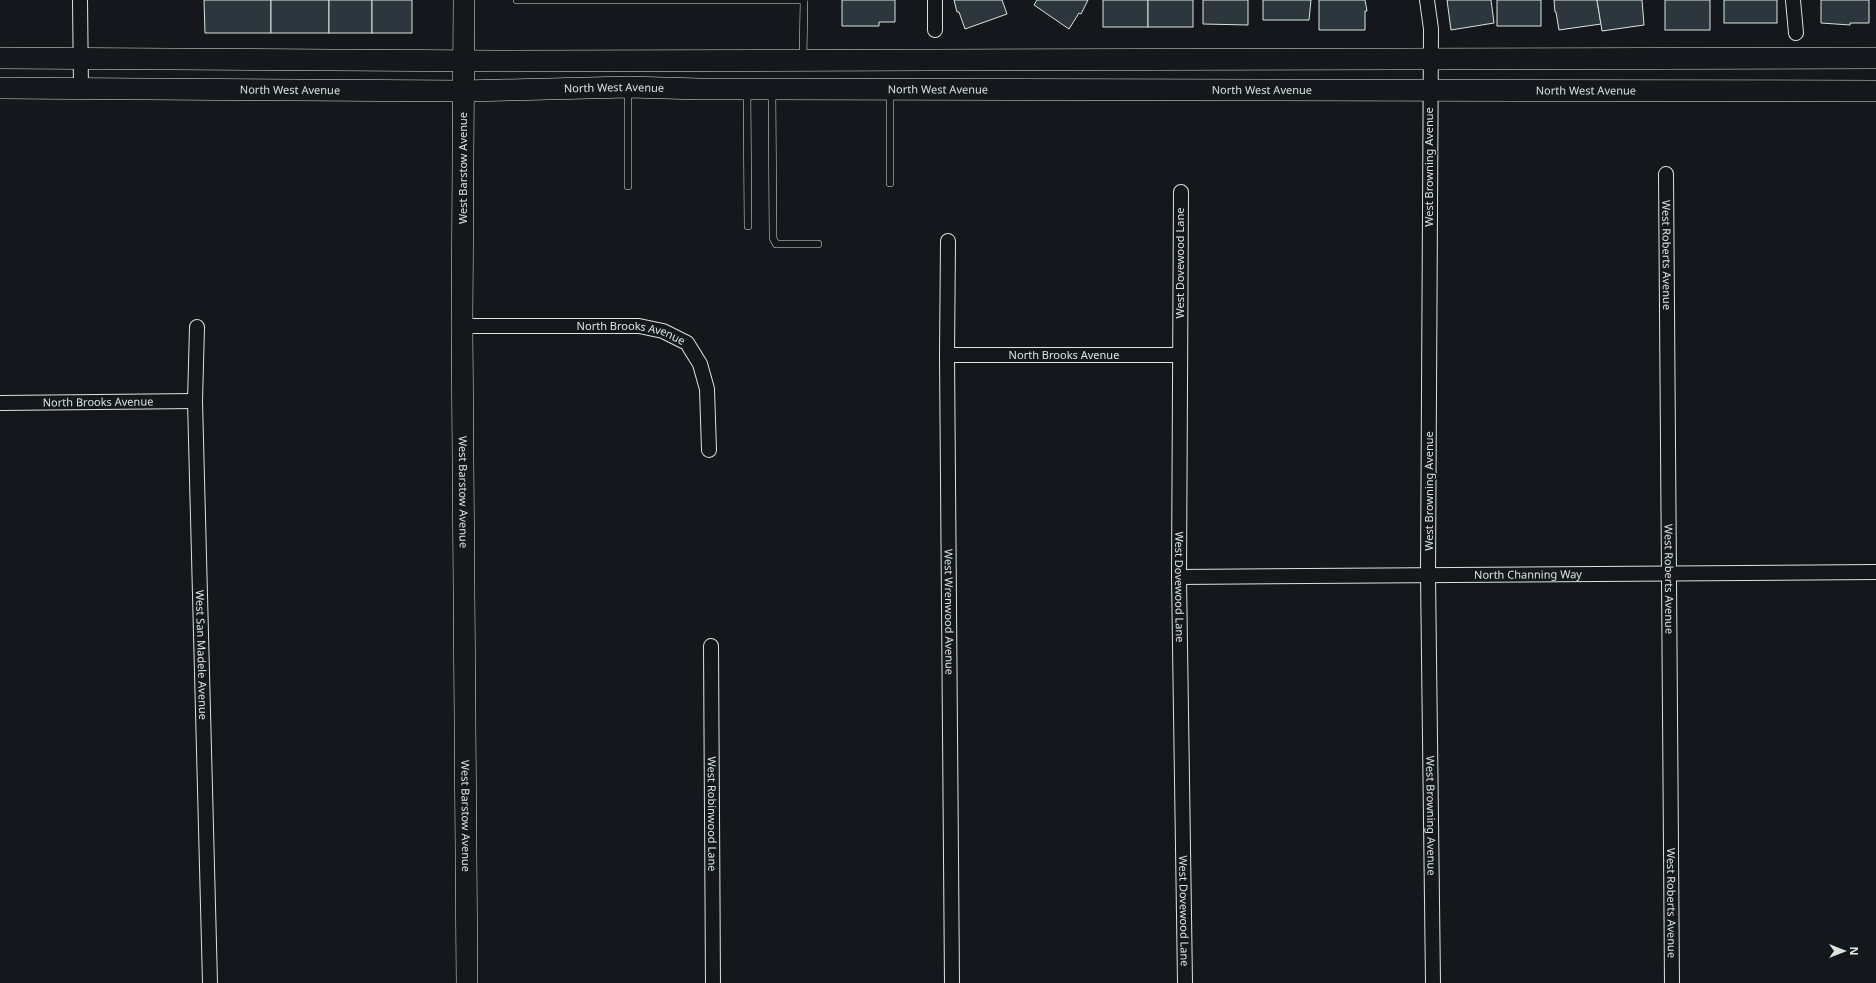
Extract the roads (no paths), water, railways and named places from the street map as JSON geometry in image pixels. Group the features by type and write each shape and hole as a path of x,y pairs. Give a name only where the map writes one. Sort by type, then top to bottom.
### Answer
{"main road":[{"name":"West Barstow Avenue","path":"464,0 462,326 467,983"},
{"path":"0,58 464,61 1876,58"},
{"path":"1683,91 1753,79 1876,78"},
{"name":"North West Avenue","path":"0,88 464,91 628,87 747,89 1876,91"}],"street":[{"path":"80,0 80,88"},
{"path":"935,0 935,30"},
{"name":"West Browning Avenue","path":"1427,0 1431,29 1428,575 1433,983"},
{"path":"1793,0 1796,33"},
{"name":"West Roberts Avenue","path":"1666,174 1672,983"},
{"name":"West Dovewood Lane","path":"1181,192 1179,577 1185,983"},
{"name":"West Wrenwood Avenue","path":"948,241 947,355 952,983"},
{"name":"North Brooks Avenue","path":"462,326 639,326 663,331 687,343 700,364 707,389 709,450"},
{"name":"West San Madele Avenue","path":"197,327 195,401 210,983"},
{"name":"North Brooks Avenue","path":"947,355 1180,355"},
{"name":"North Brooks Avenue","path":"0,403 195,401"},
{"name":"North Channing Way","path":"1179,577 1669,572 1876,572"},
{"name":"West Robinwood Lane","path":"711,646 713,983"}],"lane":[{"path":"517,0 804,0 803,61"},
{"path":"628,87 628,186"},
{"path":"747,89 748,226"},
{"path":"772,89 773,238 776,244 818,244"},
{"path":"890,89 890,183"}]}
